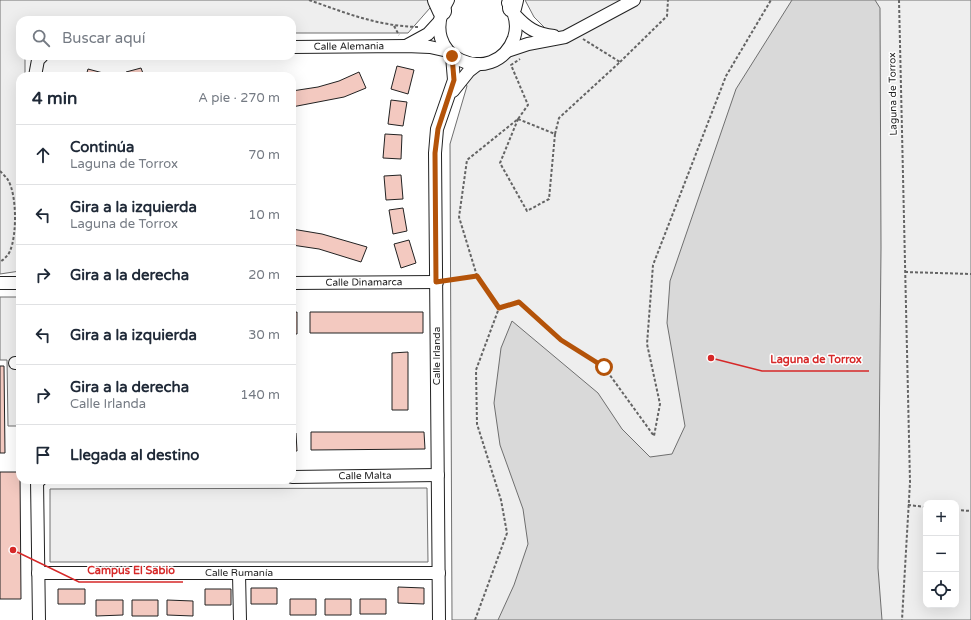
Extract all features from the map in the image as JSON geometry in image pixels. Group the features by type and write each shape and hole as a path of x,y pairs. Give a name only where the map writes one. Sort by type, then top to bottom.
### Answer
{"street":[{"path":"478,64 496,59 507,51 528,44 572,37 634,0"},
{"path":"512,6 530,30 538,34 572,37"},
{"path":"507,51 515,36 516,25 512,6"},
{"name":"Calle Alemania","path":"406,46 428,34 440,12"},
{"name":"Calle Irlanda","path":"439,620 435,153 438,129 454,80 450,53 440,34 440,12"},
{"name":"Calle Alemania","path":"296,47 430,47 450,53 468,63 478,64"},
{"path":"36,72 38,60"},
{"name":"Calle Irlanda","path":"450,95 458,82 478,64"},
{"name":"Calle Dinamarca","path":"296,282 436,282"},
{"path":"0,283 16,283"},
{"name":"Calle Malta","path":"296,477 438,476"},
{"path":"39,484 39,620"},
{"name":"Calle Rumanía","path":"38,573 240,574 439,572"},
{"path":"240,574 240,620"}],"path":[{"path":"309,0 367,20 394,26 440,12"},
{"path":"523,58 511,65 528,105 518,119 500,163 526,211 549,199 555,134 559,118 667,16 668,0"},
{"path":"499,308 519,302 561,340 604,367 654,436 660,404 647,344 653,265 726,76 771,0"},
{"name":"Laguna de Torrox","path":"899,0 910,474 902,620"},
{"path":"572,37 585,40"},
{"path":"572,37 585,40 620,62"},
{"path":"518,119 555,134"},
{"path":"499,308 477,276 459,217 467,160 518,119"},
{"path":"0,171 10,185 14,211 14,232 10,250 5,258 0,262"},
{"path":"905,272 971,274"},
{"path":"436,282 477,276"},
{"path":"475,620 507,533 501,500 477,424 476,370 499,308"},
{"path":"908,505 923,507"},
{"path":"959,510 971,511"}],"shaded area":[{"path":"0,0 437,0 408,33 296,33 296,16 16,16 16,60 25,60 25,72 16,72 16,272 0,274"},
{"path":"525,0 971,0 971,620 452,620 450,144 467,86 462,77 512,52 546,29 534,17"},
{"path":"792,0 875,0 880,8 881,248 878,568 882,620 498,620 514,585 528,544 523,509 500,445 494,403 501,348 512,321 598,393 622,429 650,457 672,454 685,426 667,323 670,281 736,89"},
{"path":"0,297 16,297 16,426 8,426 7,360 0,360"},
{"path":"427,488 428,562 50,562 50,489"}],"building":[{"path":"397,66 414,70 408,94 391,89"},
{"path":"141,68 142,72 126,72"},
{"path":"88,69 99,72 87,72"},
{"path":"359,72 366,88 344,97 296,106 296,90 318,87 339,81"},
{"path":"391,100 407,102 403,126 388,124"},
{"path":"385,134 402,135 401,159 383,158"},
{"path":"401,175 403,199 386,200 384,176"},
{"path":"403,208 407,231 393,234 389,210"},
{"path":"296,230 322,234 367,247 361,262 319,249 296,246"},
{"path":"409,240 416,263 401,268 394,244"},
{"path":"297,312 297,334 296,334"},
{"path":"310,312 423,312 423,333 310,333"},
{"path":"408,352 408,410 392,410 392,353"},
{"path":"0,366 4,366 5,453 0,453"},
{"path":"311,432 424,432 425,449 311,450"},
{"path":"0,472 16,472 16,484 20,484 21,599 0,599"},
{"path":"398,587 424,588 424,604 398,603"},
{"path":"251,588 277,588 277,604 251,604"},
{"path":"58,589 85,589 85,604 58,604"},
{"path":"205,589 231,589 231,605 205,605"},
{"path":"290,599 316,599 316,615 290,615"},
{"path":"325,599 351,599 351,615 325,615"},
{"path":"360,599 386,599 386,614 360,614"},
{"path":"96,600 123,600 123,615 96,616"},
{"path":"132,600 158,600 158,616 132,616"},
{"path":"167,600 193,601 193,616 167,615"}],"place":[{"name":"Laguna de Torrox","path":"711,358"},
{"name":"Campus El Sabio","path":"13,550"}],"route":[{"path":"452,56 454,80 438,129 435,153 436,282 477,276 499,308 519,302 561,340 604,367"}]}
